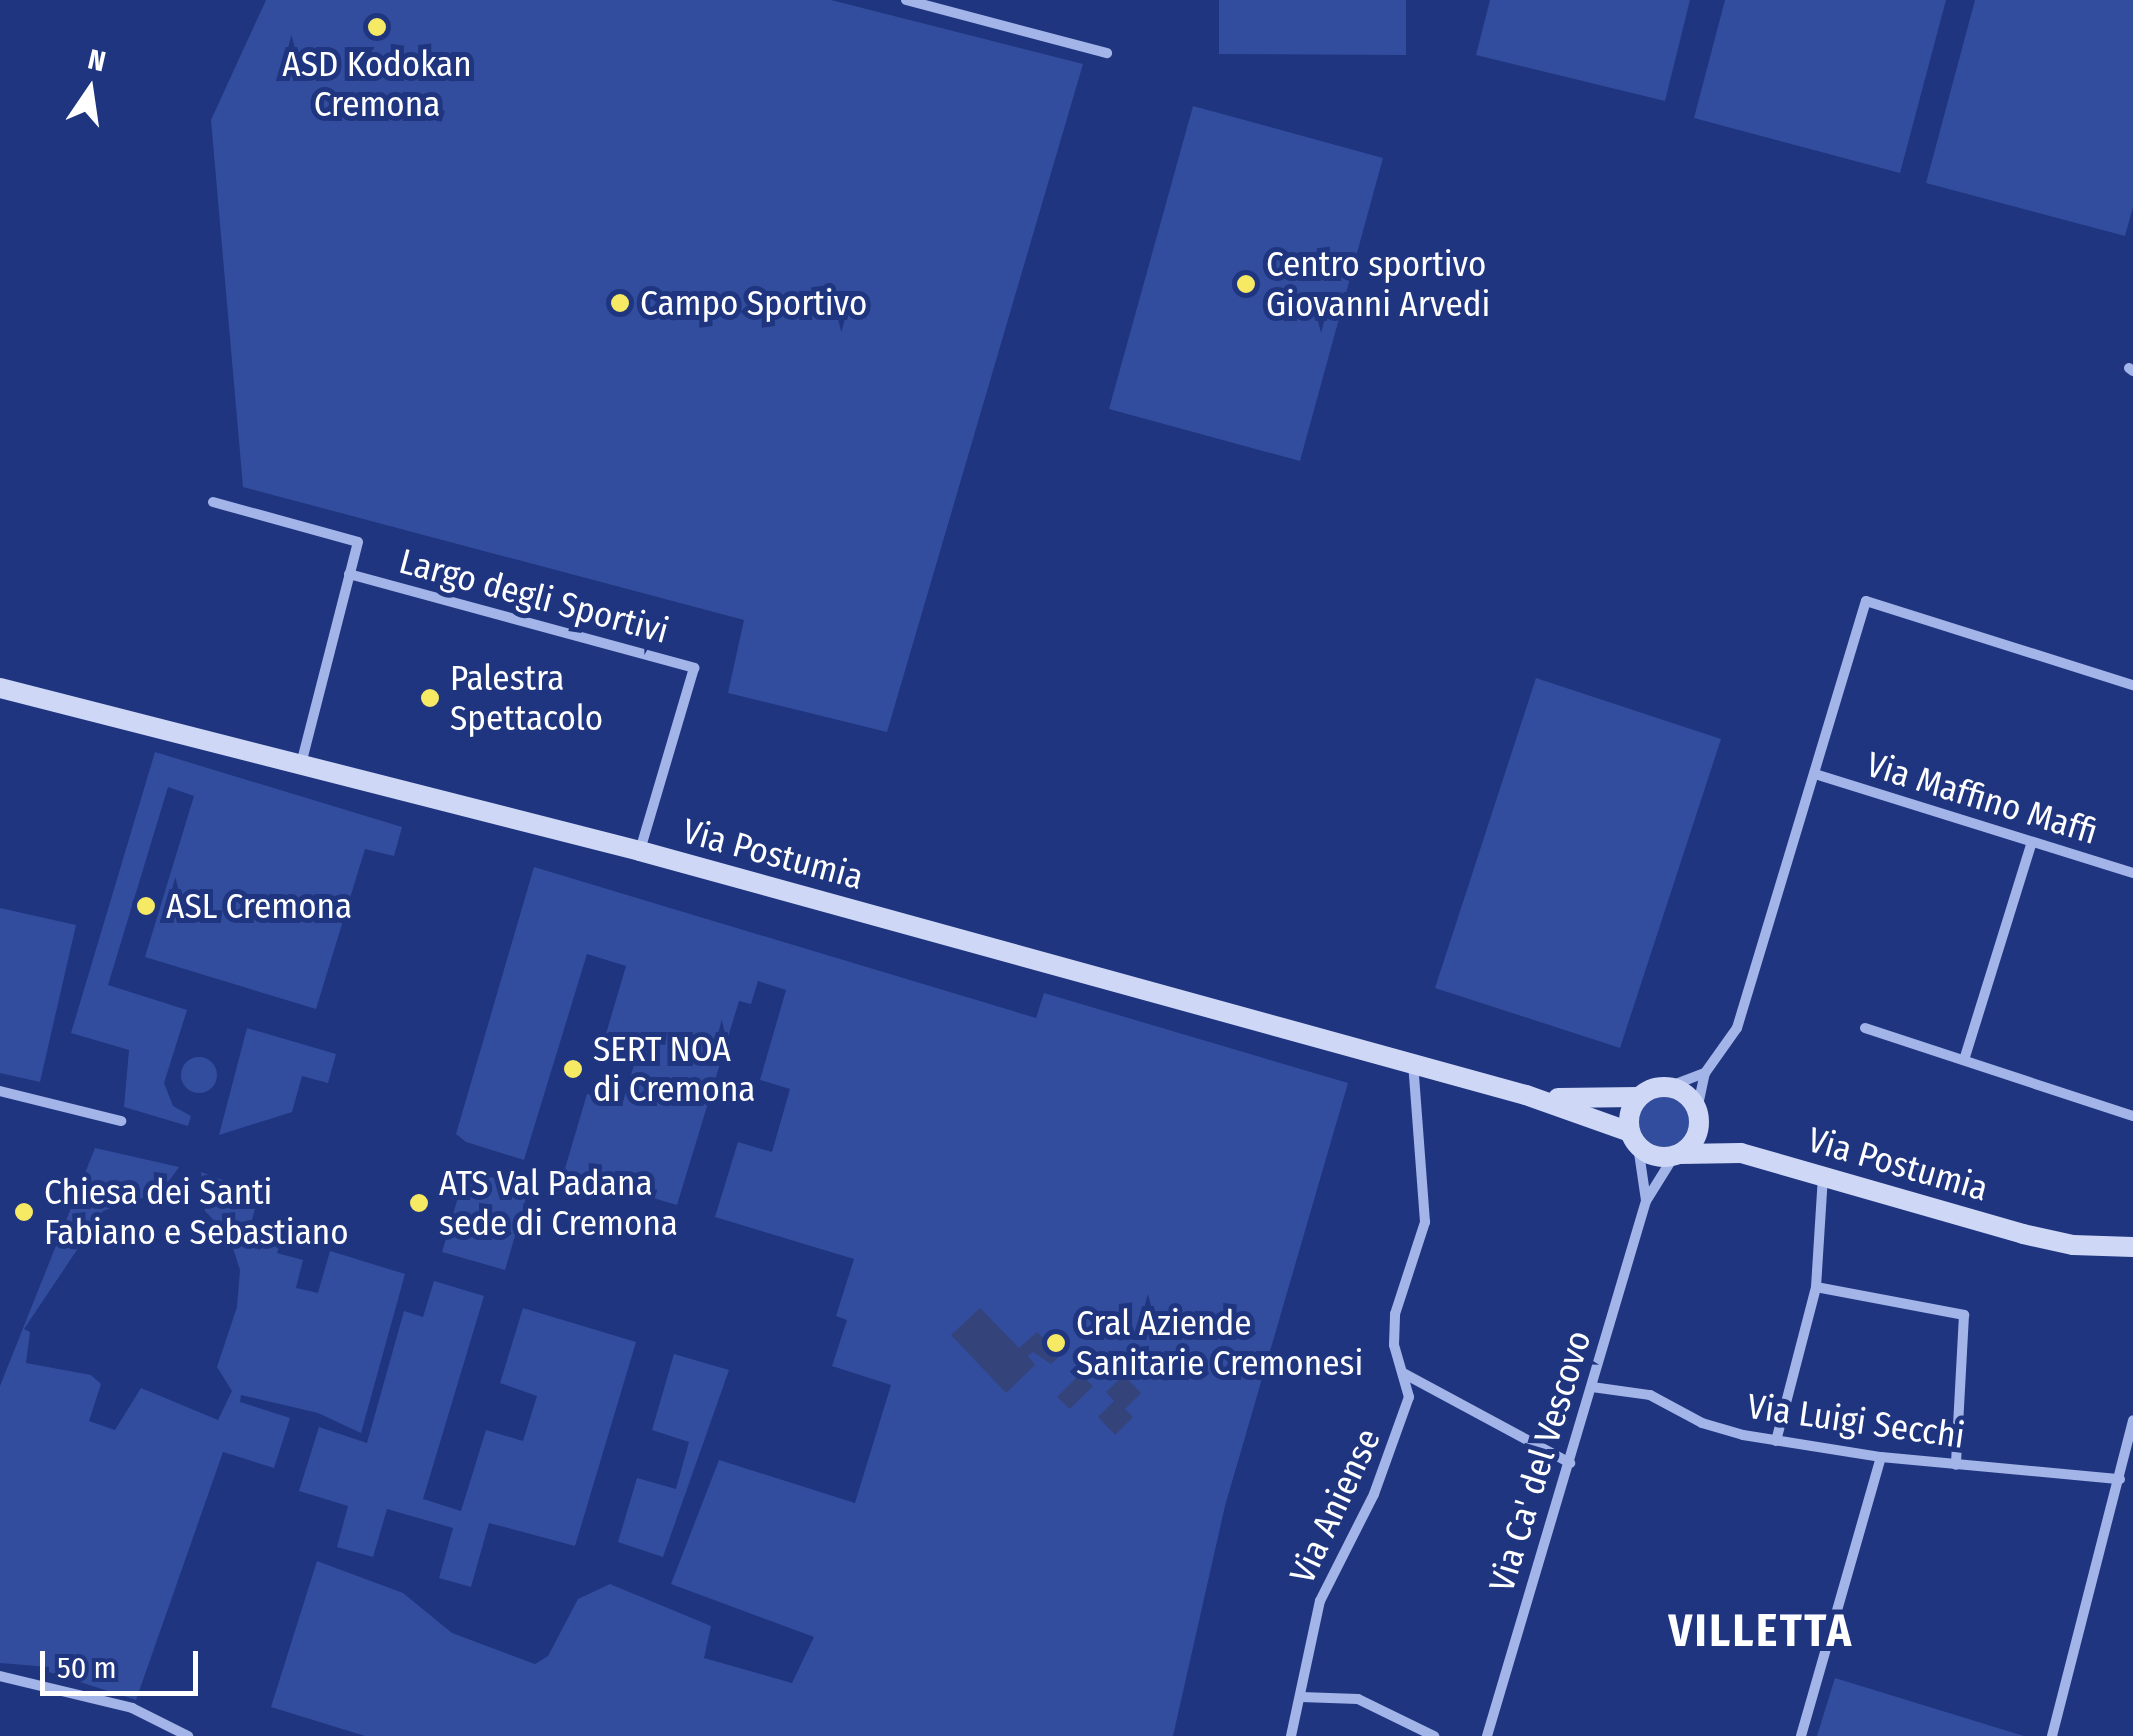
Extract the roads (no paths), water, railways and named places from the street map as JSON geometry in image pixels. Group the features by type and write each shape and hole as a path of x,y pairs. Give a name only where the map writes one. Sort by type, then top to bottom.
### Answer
{"street":[{"path":"906,0 1107,53"},
{"name":"Largo degli Sportivi","path":"213,502 358,542 302,760"},
{"name":"Largo degli Sportivi","path":"349,574 694,668 640,851"},
{"name":"Via Maffino Maffi","path":"1698,1115 1704,1073 1737,1028 1866,601 2133,685"},
{"name":"Via Postumia","path":"0,688 302,760 1526,1096 1634,1139 1654,1156 1740,1153 2024,1234 2097,1248 2133,1247"},
{"name":"Via Maffino Maffi","path":"1815,774 2133,873"},
{"path":"1964,1060 2032,842"},
{"path":"1865,1028 2133,1116"},
{"name":"Via Aniense","path":"1290,1736 1301,1697 1305,1651 1320,1600 1402,1428 1410,1397 1394,1314 1425,1222 1412,1064"},
{"path":"1668,1087 1704,1073"},
{"path":"1668,1087 1686,1094 1698,1115 1740,1153"},
{"name":"Via Postumia","path":"1526,1096 1595,1102 1639,1097 1668,1087"},
{"path":"0,1091 121,1121"},
{"path":"1634,1139 1630,1114 1639,1097"},
{"path":"1677,1155 1695,1140 1698,1115"},
{"name":"Via Ca' del Vescovo","path":"1634,1139 1646,1202"},
{"name":"Via Ca' del Vescovo","path":"1487,1736 1646,1202 1677,1155"},
{"path":"1776,1440 1816,1287 1823,1176"},
{"name":"Via Postumia","path":"2097,1248 2133,1264"},
{"path":"1816,1287 1964,1315 1956,1465"},
{"path":"1404,1372 1570,1463"},
{"name":"Via Luigi Secchi","path":"1592,1387 1650,1395 1702,1424 1776,1440 1881,1457 2120,1479"},
{"path":"2052,1736 2132,1429"},
{"path":"1801,1736 1881,1457"},
{"path":"0,1676 132,1708 188,1736"},
{"path":"1301,1697 1358,1699 1434,1736"}],"place":[{"name":"ASD Kodokan Cremona","path":"377,27"},
{"name":"Centro sportivo Giovanni Arvedi","path":"1246,284"},
{"name":"Campo Sportivo","path":"620,303"},
{"name":"Palestra Spettacolo","path":"430,698"},
{"name":"ASL Cremona","path":"146,906"},
{"name":"SERT NOA di Cremona","path":"573,1069"},
{"name":"ATS Val Padana sede di Cremona","path":"419,1203"},
{"name":"Chiesa dei Santi Fabiano e Sebastiano","path":"24,1212"},
{"name":"Cral Aziende Sanitarie Cremonesi","path":"1056,1343"}],"district":[{"name":"VILLETTA","path":"1761,1632"}]}
